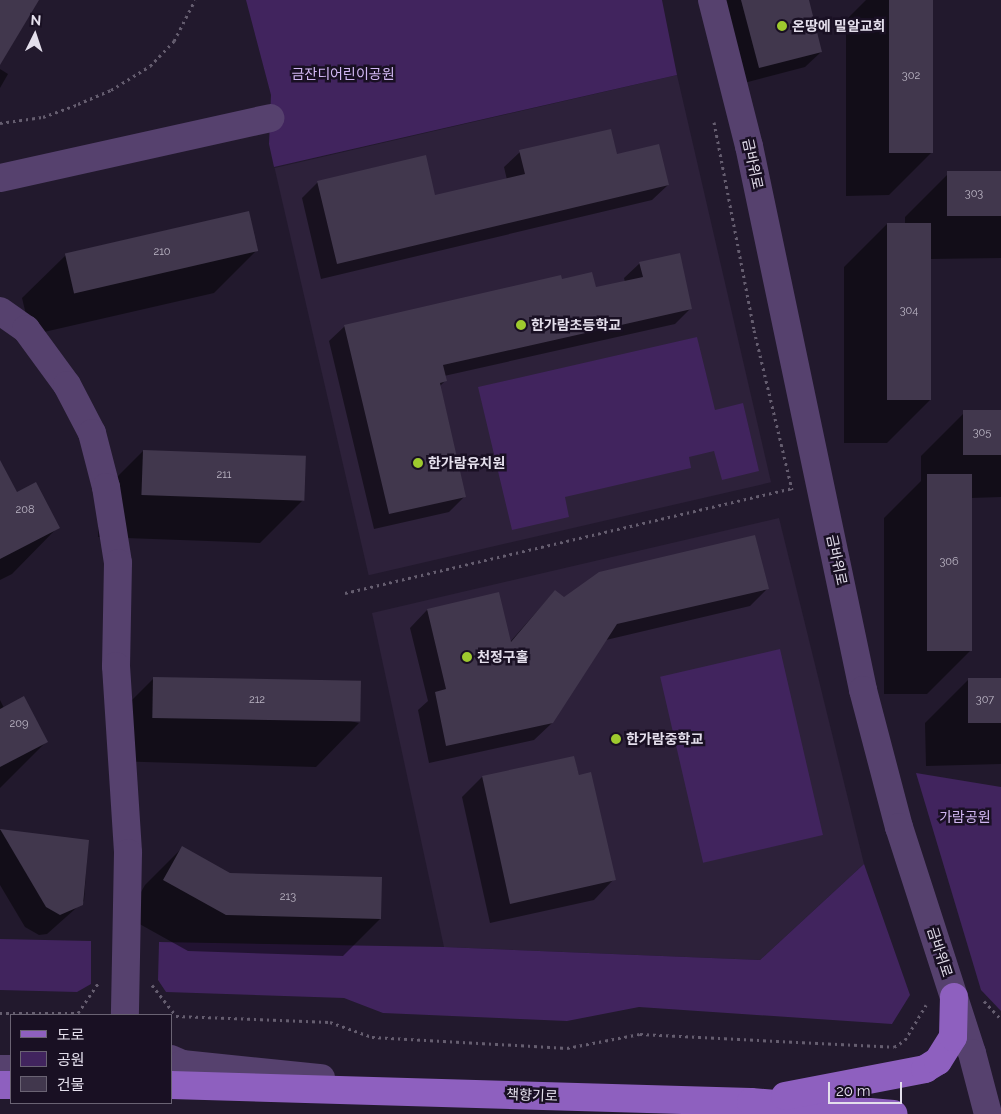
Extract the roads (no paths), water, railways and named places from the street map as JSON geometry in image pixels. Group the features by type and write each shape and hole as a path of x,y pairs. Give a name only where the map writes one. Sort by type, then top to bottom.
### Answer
{"main road":[{"path":"751,1102 925,1068 938,1061 953,1037 954,997"},
{"name":"책향기로","path":"172,1085 751,1102 893,1114"}],"street":[{"name":"금바위로","path":"712,0 751,156 863,690 899,827 954,997 988,1114"},
{"path":"0,178 270,118"},
{"path":"0,312 26,329 67,385 92,434 106,487 118,563 116,666 128,853 127,1012"},
{"path":"172,1059 182,1064 460,1092"}],"place":[{"name":"온땅에 밀알교회","path":"782,26"},
{"name":"한가람초등학교","path":"521,325"},
{"name":"한가람유치원","path":"418,463"},
{"name":"천정구홀","path":"467,657"},
{"name":"한가람중학교","path":"616,739"}],"park label":[{"name":"금잔디어린이공원","path":"343,74"},
{"name":"가람공원","path":"965,817"}]}
